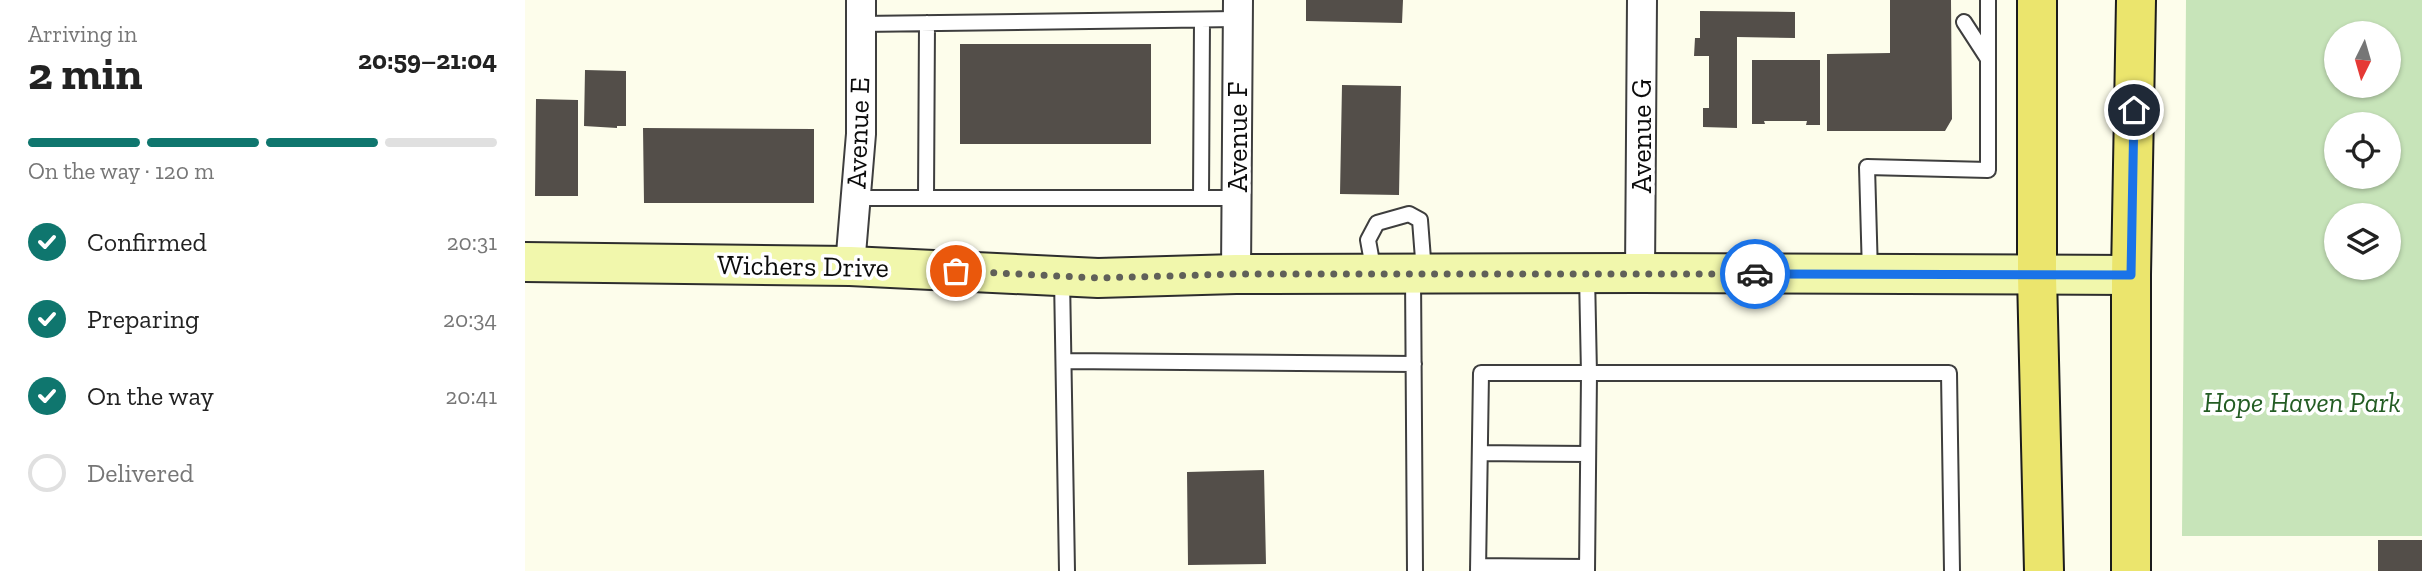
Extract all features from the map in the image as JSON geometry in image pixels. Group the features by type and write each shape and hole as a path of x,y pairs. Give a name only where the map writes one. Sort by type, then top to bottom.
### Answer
{"main road":[{"path":"2037,0 2037,276 2043,571"},
{"path":"2131,571 2131,275 2136,0"}],"street":[{"name":"Avenue G","path":"1640,273 1642,0"},
{"name":"Avenue F","path":"1236,274 1238,10"},
{"name":"Avenue E","path":"850,266 861,134 861,12"},
{"name":"Wichers Drive","path":"525,262 850,266 1098,278 1236,274 2131,275"}],"lane":[{"path":"1870,275 1867,167 1988,170 1988,0"},
{"path":"861,12 927,23 1202,19 1238,10"},
{"path":"1201,198 1202,19"},
{"path":"1964,22 1988,60"},
{"path":"926,198 927,23"},
{"path":"856,198 1236,198"},
{"path":"1374,274 1368,240 1377,223 1409,214 1420,220 1414,364 1415,571"},
{"path":"1587,274 1589,374 1587,569 1478,568 1481,373 1589,374 1949,373 1952,571"},
{"path":"1062,276 1067,571"},
{"path":"1064,361 1414,364"},
{"path":"1479,453 1588,454"}],"green space":[{"name":"Hope Haven Park","path":"2186,0 2422,0 2422,536 2182,536"}],"building":[{"path":"1306,0 1403,0 1402,23 1306,21"},
{"path":"1890,0 1951,0 1952,119 1945,131 1827,131 1827,54 1890,53"},
{"path":"1700,11 1795,12 1795,38 1737,37 1737,128 1703,127 1703,108 1709,108 1709,56 1694,56 1695,38 1700,38"},
{"path":"960,44 1151,44 1151,144 960,144"},
{"path":"1752,60 1820,60 1820,125 1806,125 1807,121 1764,121 1765,124 1752,124"},
{"path":"585,70 626,71 626,126 584,126"},
{"path":"1342,85 1401,86 1399,195 1340,194"},
{"path":"536,99 578,100 578,196 535,196"},
{"path":"643,128 814,129 814,203 644,203"},
{"path":"1264,470 1266,564 1188,565 1187,472"},
{"path":"2378,540 2422,540 2422,571 2378,571"}],"way so far":[{"path":"956,271 1098,278 1236,274 1755,274"}],"route":[{"path":"1755,274 2131,275 2134,110"}]}
